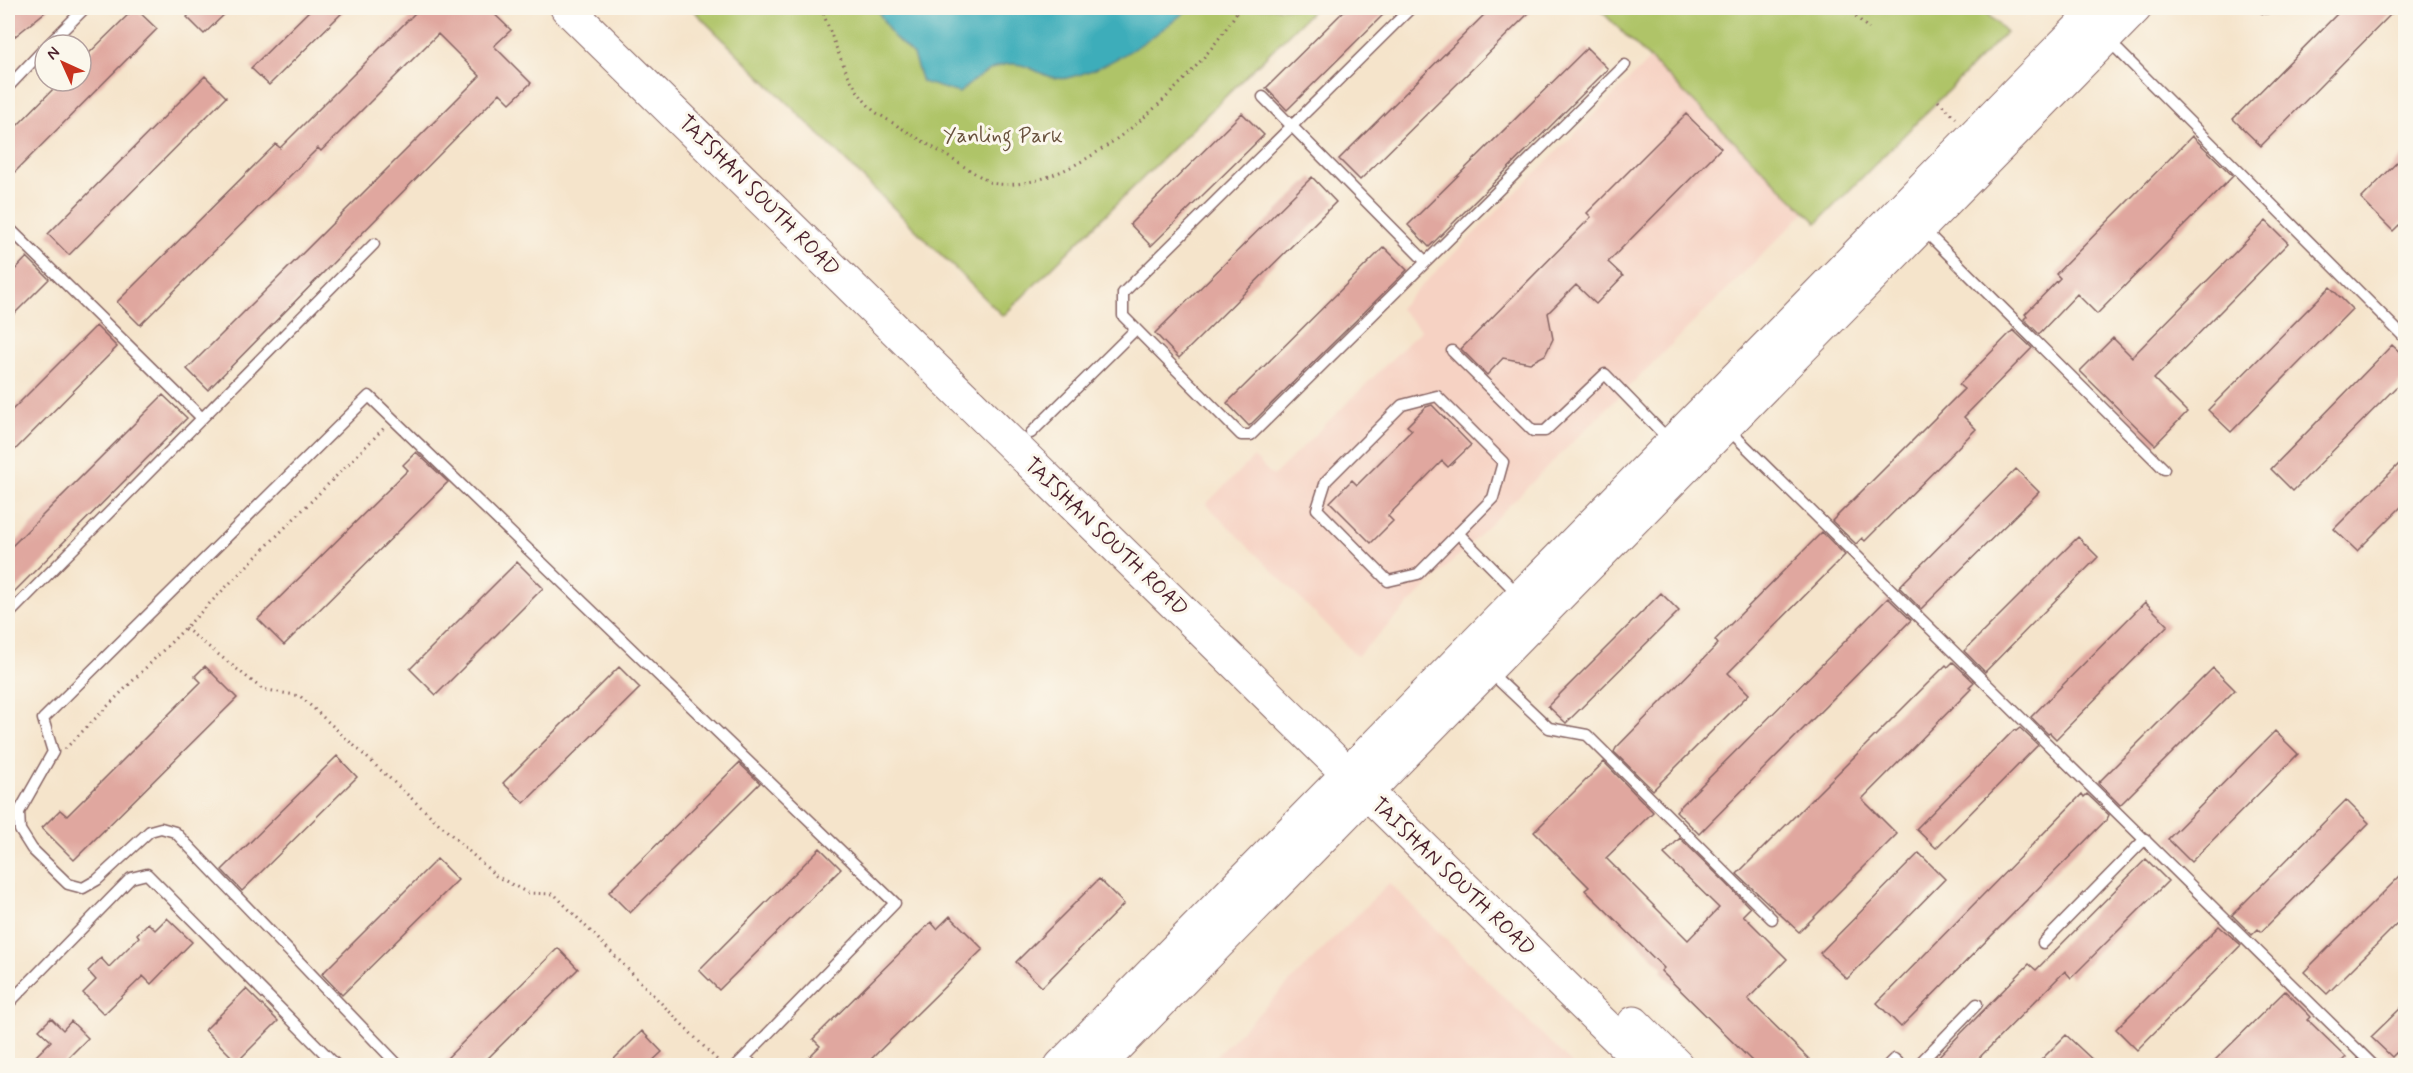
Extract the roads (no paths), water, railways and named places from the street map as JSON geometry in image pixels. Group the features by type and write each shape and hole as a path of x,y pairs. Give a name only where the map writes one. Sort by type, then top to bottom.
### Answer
{"main road":[{"name":"TAISHAN SOUTH ROAD","path":"567,8 1365,775 1677,1065"},
{"name":"TAISHAN SOUTH ROAD","path":"599,8 1031,433 1646,1065"},
{"path":"1098,1065 1365,775 1521,597 1672,443 2102,22 2135,8"},
{"path":"1061,1065 1365,775 1487,669 1920,226 2102,22"}],"lane":[{"path":"60,33 85,8"},
{"path":"1411,8 1123,293 1123,316 1240,435 1251,435 1625,65"},
{"path":"2102,22 2406,339"},
{"path":"8,87 33,61"},
{"path":"1263,97 1426,262"},
{"path":"1920,226 2164,469"},
{"path":"8,227 202,418"},
{"path":"8,615 374,244"},
{"path":"1031,433 1136,329"},
{"path":"1452,351 1533,431 1545,431 1605,375 1672,443"},
{"path":"399,1065 175,832 161,828 150,831 97,880 83,888 68,884 32,849 20,830 19,812 53,752 43,719 369,396 895,903 736,1065"},
{"path":"1437,396 1503,462 1493,498 1458,533 1418,574 1388,581 1317,510 1326,481 1402,405 1437,396"},
{"path":"1725,426 2374,1065"},
{"path":"1458,533 1521,597"},
{"path":"1487,669 1549,728 1587,735 1772,919"},
{"path":"2043,943 2145,839"},
{"path":"8,1004 131,878 147,874 337,1065"},
{"path":"1917,1065 1977,1004"},
{"path":"745,1057 753,1065"},
{"path":"1887,1065 1893,1059 1902,1065"}],"water":[{"path":"876,8 1190,8 1132,50 1083,74 1062,79 1047,76 1018,64 1008,64 990,70 959,93 922,82 913,55 892,35"}],"park label":[{"name":"Yanling Park","path":"1003,136"}]}
